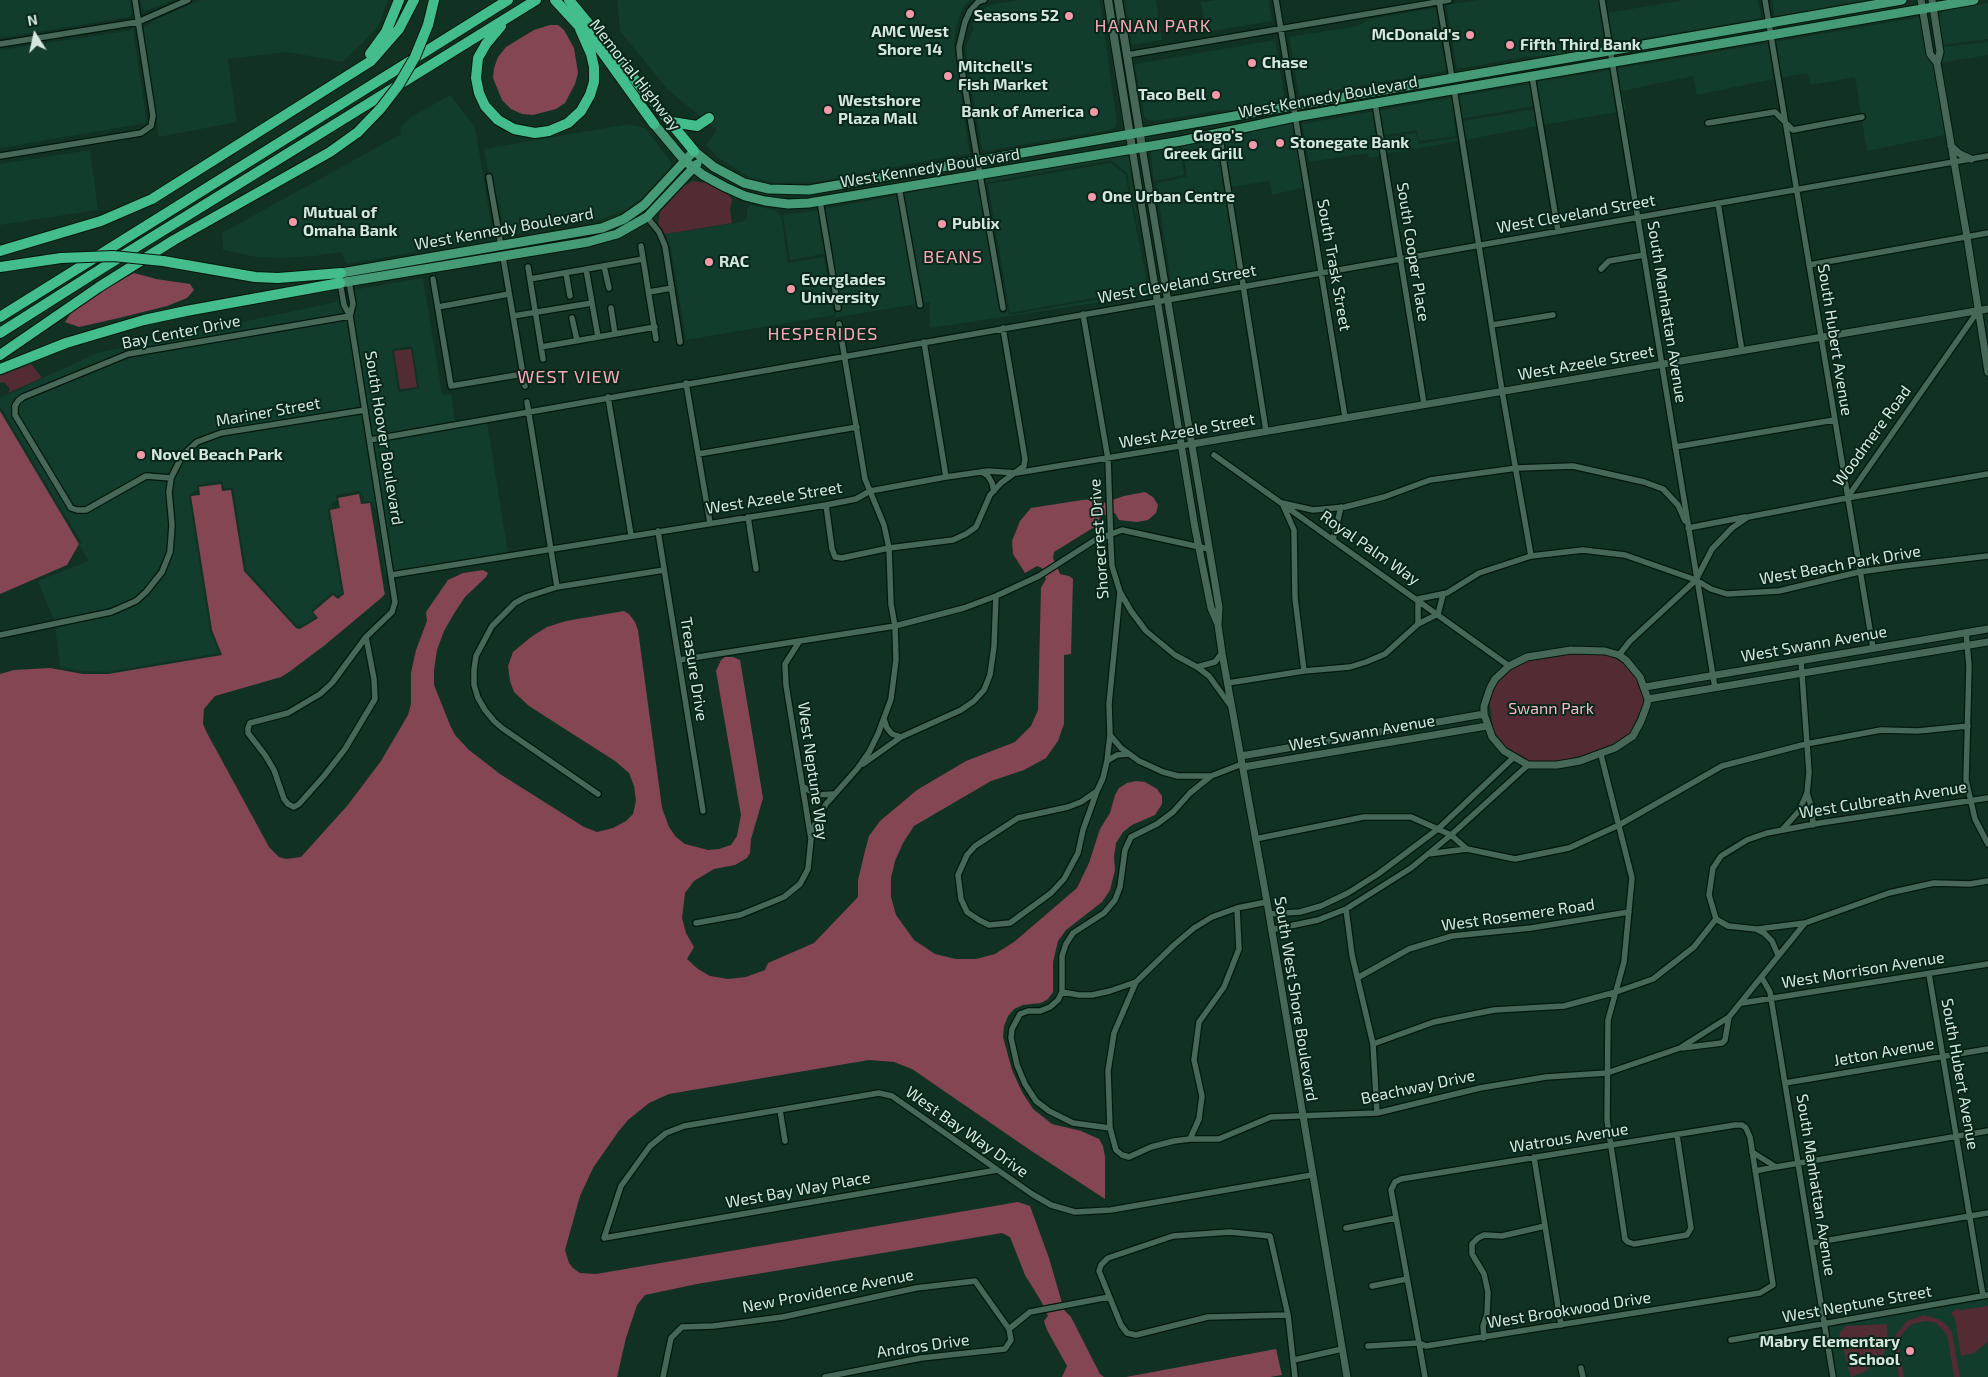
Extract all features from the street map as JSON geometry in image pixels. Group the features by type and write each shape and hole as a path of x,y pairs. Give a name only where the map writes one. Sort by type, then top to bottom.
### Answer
{"highway":[{"path":"356,70 386,32 399,0"},
{"path":"0,251 101,221 145,203 370,62 399,30 414,0"},
{"path":"0,355 98,287 174,240 330,152 358,132 381,108 398,86 415,57 428,25 434,0"},
{"path":"0,317 508,0"},
{"name":"Memorial Highway","path":"555,0 611,64 654,124"},
{"name":"Memorial Highway","path":"570,0 699,155"},
{"path":"533,2 505,22 494,33 483,48 477,63 476,84 482,101 494,117 508,126 528,132 549,131 568,123 581,111 592,89 594,67 580,29"},
{"path":"0,333 533,2"},
{"path":"672,122 696,126 709,118"},
{"path":"0,267 61,258 113,256 163,261 255,277 343,280"},
{"path":"0,369 66,343 144,320 343,280"}],"main road":[{"path":"1108,0 1132,148"},
{"path":"1118,0 1142,146"},
{"name":"West Kennedy Boulevard","path":"699,155 714,167 735,179 769,190 794,191 835,186 1902,0"},
{"name":"West Kennedy Boulevard","path":"693,168 714,182 737,193 778,203 820,202 1142,146 1181,141 1295,117 1454,89 1770,36 1921,5 1974,0"},
{"path":"1454,89 1455,83 1481,77 1492,71"},
{"path":"1407,98 1424,90 1451,85 1452,78"},
{"name":"Memorial Highway","path":"654,124 693,168"},
{"name":"West Kennedy Boulevard","path":"343,280 501,246 589,231 613,224 644,205 685,161 699,155"},
{"name":"West Kennedy Boulevard","path":"343,280 503,256 605,238 628,229 647,217 693,168 699,155"},
{"path":"897,175 899,188"},
{"path":"820,202 835,186"},
{"path":"737,193 741,190 769,190"},
{"path":"501,246 503,256"}],"street":[{"path":"0,156 141,133 150,126 153,116 135,0"},
{"path":"0,44 138,22 188,0"},
{"name":"South Trask Street","path":"1276,0 1345,417"},
{"path":"1127,56 1449,0"},
{"name":"South Manhattan Avenue","path":"1602,0 1688,528"},
{"name":"South Hubert Avenue","path":"1765,0 1873,648"},
{"path":"981,1 970,11 965,22 960,47 960,59 976,162 1003,308"},
{"path":"1439,1 1452,78"},
{"path":"1932,4 1940,52 1937,63 1988,372"},
{"path":"1921,5 1930,54 1937,63"},
{"path":"1532,76 1558,231"},
{"path":"1454,89 1502,391 1532,556"},
{"name":"South Cooper Place","path":"1375,103 1424,404"},
{"path":"1708,124 1775,112 1793,130 1862,117"},
{"path":"1219,132 1266,431"},
{"path":"1951,145 1960,154 1970,159"},
{"name":"South West Shore Boulevard","path":"1142,146 1219,606 1218,625 1222,653 1267,902 1347,1377"},
{"name":"South West Shore Boulevard","path":"1132,148 1211,608 1218,625"},
{"name":"West Cleveland Street","path":"370,440 686,383 1988,156"},
{"path":"489,177 501,246"},
{"path":"899,188 920,305"},
{"path":"820,202 838,308"},
{"path":"1718,203 1742,351"},
{"path":"647,217 660,232 665,246 680,342"},
{"path":"1808,265 1988,233"},
{"path":"641,246 656,339"},
{"path":"1601,269 1609,261 1644,255"},
{"path":"503,256 525,386"},
{"path":"530,279 643,259"},
{"path":"528,266 543,359"},
{"path":"604,266 609,288"},
{"path":"586,269 598,337"},
{"path":"566,273 570,296"},
{"path":"433,279 451,386 523,374"},
{"path":"343,280 353,304 350,316"},
{"name":"South Hoover Boulevard","path":"343,280 344,305 350,316 391,575 394,608 366,637"},
{"path":"649,292 672,288"},
{"path":"438,307 509,294"},
{"path":"513,316 592,303"},
{"path":"610,308 616,334"},
{"name":"West Azeele Street","path":"391,575 826,505 856,499 870,491 946,477 982,472 1016,473 1108,459 1345,417 1988,309"},
{"name":"Woodmere Road","path":"1688,528 1847,498 1978,311"},
{"name":"Shorecrest Drive","path":"1083,314 1108,459 1112,566 1120,592 1109,704 1110,735 1108,761 1103,778 1096,791 1075,859 1064,879 1051,893 1010,922 989,925 968,912 961,899 958,874 967,855 975,846 1018,818 1068,807 1081,802 1096,791"},
{"path":"1492,324 1553,315"},
{"name":"Bay Center Drive","path":"171,478 146,476 86,510 71,508 15,415 15,406 23,397 128,354 350,316"},
{"path":"572,318 577,340"},
{"path":"839,324 865,480 884,525 889,548 891,604 896,626 894,679 891,699 869,752 857,769"},
{"path":"541,347 654,327"},
{"path":"826,505 832,549 835,557 842,558 889,548 953,540 976,527 990,496 1001,483 1024,466 1025,459 1003,328"},
{"path":"924,342 946,477"},
{"path":"686,383 710,523"},
{"path":"608,397 631,535"},
{"path":"526,402 557,587"},
{"name":"Mariner Street","path":"0,635 111,612 136,601 146,592 162,572 170,552 172,525 171,478 182,456 197,442 209,436 365,410"},
{"path":"1675,447 1834,420"},
{"path":"698,454 857,427"},
{"name":"Royal Palm Way","path":"1214,455 1418,599 1509,666"},
{"path":"1282,503 1313,510 1341,507 1384,497 1430,480 1517,468 1573,466 1644,482 1663,489 1678,505 1688,528 1715,688"},
{"path":"982,472 988,476 994,491"},
{"path":"1847,498 1988,474"},
{"path":"1282,503 1294,530 1295,598 1304,671"},
{"path":"1333,540 1341,507"},
{"path":"748,517 756,569"},
{"name":"Woodmere Road","path":"1619,655 1630,641 1696,580 1712,549 1732,528 1748,517"},
{"path":"679,660 896,626 964,608 996,596 1039,576 1095,540 1122,530 1134,531 1209,549"},
{"name":"Treasure Drive","path":"658,531 703,811"},
{"name":"West Beach Park Drive","path":"1418,599 1443,595 1479,573 1532,556 1583,550 1625,556 1696,580 1711,589 1727,594 1779,591 1859,572 1988,556"},
{"path":"598,794 502,728 485,710 478,698 474,685 476,656 492,626 515,604 534,594 557,587 664,570"},
{"path":"1120,592 1146,631 1176,655 1197,666 1209,676 1233,709"},
{"path":"1228,683 1304,671 1350,667 1366,662 1385,654 1418,624 1438,614 1443,595"},
{"path":"810,839 821,812 833,794 857,769 901,737 961,710 974,701 984,690 990,675 996,596"},
{"path":"1418,599 1418,624"},
{"name":"West Swann Avenue","path":"1644,687 1988,629"},
{"path":"1966,632 1969,674 1966,780 1975,819 1988,844"},
{"path":"366,637 375,685 375,699 366,716 335,762 304,800 294,807 284,799 274,770 248,733 250,723 288,713 320,694 332,683 366,637"},
{"name":"West Neptune Way","path":"696,923 740,915 784,897 800,884 808,869 810,839 804,787 786,685 785,664 799,642"},
{"name":"West Swann Avenue","path":"1648,699 1988,642"},
{"path":"1558,651 1598,651 1619,655 1634,669 1648,699 1641,721 1633,736 1601,755 1557,765 1528,765 1504,751 1492,737 1487,726 1484,706 1495,679 1509,666 1527,657 1558,651"},
{"path":"1197,666 1215,662 1222,653"},
{"path":"1801,660 1809,772 1807,793 1812,808 1813,825"},
{"name":"West Swann Avenue","path":"1241,756 1484,714"},
{"path":"884,719 887,728 892,734 901,737"},
{"name":"West Swann Avenue","path":"1110,735 1128,754 1163,772 1178,776 1211,776 1242,766 1487,726"},
{"path":"1428,854 1467,849 1515,859 1569,848 1619,825 1722,766 1806,744 1880,730 1918,731 1968,726"},
{"path":"1108,761 1117,755 1128,754"},
{"path":"1601,755 1632,878 1624,962 1608,1020 1607,1073 1609,1145 1625,1239 1628,1242 1634,1244 1687,1235 1692,1228 1677,1135"},
{"path":"1269,914 1300,912 1321,906 1378,874 1438,829 1514,757"},
{"path":"1271,930 1318,920 1346,909 1410,868 1528,765"},
{"path":"1110,1128 1073,1123 1048,1111 1036,1101 1025,1084 1018,1065 1011,1038 1014,1022 1020,1014 1040,1011 1050,1007 1058,1000 1062,992 1062,956 1066,944 1074,934 1104,912 1114,900 1120,887 1125,850 1131,837 1157,824 1173,812 1190,793 1211,776"},
{"path":"804,787 816,795 833,794"},
{"name":"West Culbreath Avenue","path":"1782,830 1799,811 1807,793"},
{"name":"West Culbreath Avenue","path":"1716,919 1709,895 1714,868 1721,856 1747,840 1782,830 1988,798"},
{"path":"1255,839 1364,817 1412,816 1450,835 1467,849"},
{"path":"1970,884 1988,880"},
{"path":"1373,1044 1434,1022 1494,1010 1564,1006 1616,992 1653,979 1694,947 1716,919 1728,926 1756,929 1805,923 1889,893 1934,883 1988,886"},
{"path":"1062,992 1092,995 1136,982 1174,945 1194,928 1212,917 1237,908 1267,902"},
{"path":"1190,1139 1199,1119 1202,1096 1194,1060 1199,1022 1224,987 1239,949 1237,908"},
{"path":"1346,909 1352,954 1373,1044 1377,1114"},
{"name":"West Rosemere Road","path":"1358,977 1409,949 1452,936 1532,928 1630,912"},
{"path":"1680,1048 1729,1017 1805,923"},
{"path":"1756,929 1768,937 1778,955"},
{"name":"West Morrison Avenue","path":"1742,1003 1988,964"},
{"name":"South Hubert Avenue","path":"1929,974 1970,1216 1986,1295"},
{"name":"South Manhattan Avenue","path":"1762,978 1768,987 1771,998 1833,1377"},
{"name":"Beachway Drive","path":"1136,982 1114,1033 1108,1071 1110,1128 1116,1150 1122,1156 1129,1157 1151,1147 1190,1139 1219,1139 1271,1117 1377,1114 1480,1088 1546,1077 1607,1073 1680,1048"},
{"path":"1680,1048 1722,1043 1725,1040 1729,1017"},
{"name":"Jetton Avenue","path":"1785,1083 1988,1049"},
{"name":"West Bay Way Drive","path":"604,1238 621,1186 650,1146 666,1133 684,1126 879,1093 892,1096 997,1170 1052,1205 1075,1212 1111,1210 1312,1175"},
{"path":"780,1110 785,1141"},
{"name":"Watrous Avenue","path":"1396,1218 1391,1190 1395,1182 1401,1179 1734,1125 1742,1126 1749,1133 1752,1152"},
{"path":"1752,1152 1755,1171 1988,1131"},
{"path":"1752,1152 1776,1168"},
{"path":"1534,1157 1561,1325"},
{"name":"West Bay Way Place","path":"604,1238 997,1170"},
{"name":"West Brookwood Drive","path":"1368,1346 1419,1342 1426,1346 1760,1293 1773,1285 1755,1171"},
{"path":"1812,1243 1988,1213"},
{"path":"1346,1228 1396,1218 1424,1377"},
{"path":"1484,1338 1488,1292 1484,1274 1472,1254 1472,1244 1484,1235 1502,1236 1545,1226"},
{"path":"1288,1315 1208,1317 1136,1335 1127,1333 1121,1326 1099,1271 1101,1265 1108,1258 1172,1236 1230,1232 1270,1236 1288,1315 1295,1377"},
{"path":"1372,1286 1407,1279"},
{"name":"New Providence Avenue","path":"663,1377 672,1338 682,1327 713,1326 783,1317 916,1288 974,1281 1010,1329"},
{"name":"West Neptune Street","path":"1731,1340 1986,1295"},
{"path":"1010,1329 1030,1312 1109,1297"},
{"name":"Andros Drive","path":"825,1377 921,1358 1005,1349 1011,1340 1010,1329"},
{"path":"1294,1360 1342,1350"},
{"path":"1581,1368 1583,1377"}],"shaded area":[{"path":"0,0 130,0 132,13 129,17 0,38"},
{"path":"140,0 173,0 144,12"},
{"path":"200,0 388,0 378,27 343,62 286,52 228,59 237,122 159,137 143,28 155,20"},
{"name":"Westshore Plaza Mall","path":"617,0 971,0 964,6 959,17 954,46 970,154 817,182 777,183 749,177 718,158 706,145 717,130 668,90 620,31"},
{"path":"1019,0 1100,0 1117,123 1114,128 986,151 982,149 965,49 973,29 972,25 981,10 990,5"},
{"path":"1125,0 1156,0 1162,40 1132,45"},
{"path":"1215,0 1269,0 1272,21 1206,32 1201,2"},
{"path":"1479,0 1600,0 1605,42 1601,46 1554,55 1525,57 1457,69 1446,5"},
{"path":"1684,0 1758,0 1761,17 1614,42 1607,13"},
{"path":"1772,0 1866,0 1776,16"},
{"path":"1988,3 1988,39 1942,45 1938,18 1944,10"},
{"path":"1436,8 1446,71 1299,96 1289,37 1358,26 1369,19"},
{"path":"1921,17 1934,66 1945,135 1867,151 1862,120 1866,119 1864,114 1861,114 1855,77 1811,85 1807,73 1780,78 1774,42"},
{"path":"550,25 558,25 564,30 574,48 578,73 575,84 565,103 556,109 533,115 522,114 511,109 502,100 493,78 494,68 498,57 506,47 534,30"},
{"path":"133,30 147,123 0,148 0,50"},
{"path":"1275,40 1285,100 1283,102 1156,121 1148,120 1144,116 1135,64"},
{"path":"1988,42 1988,55 1940,63 1942,47"},
{"path":"1768,43 1774,79 1697,95 1693,76 1622,91 1626,110 1623,111 1615,69"},
{"path":"1610,70 1617,112 1543,125 1536,82"},
{"path":"1529,84 1535,106 1454,120 1456,136 1419,141 1417,130 1379,136 1381,156 1369,158 1368,153 1309,162 1302,124"},
{"path":"450,95 475,127 493,235 490,239 347,264 341,252 283,258 256,257 223,250 222,233 401,134 400,127 411,117"},
{"path":"1535,109 1538,126 1465,140 1462,121"},
{"path":"1293,123 1304,187 1272,195 1269,181 1230,187 1222,135"},
{"path":"629,124 645,128 671,162 671,167 641,199 622,212 600,220 505,236 499,203 493,194 484,149"},
{"path":"1416,133 1419,144 1459,137 1459,141 1386,154 1384,138"},
{"path":"1219,140 1238,279 1172,289 1156,183 1187,177 1182,146"},
{"path":"1179,145 1184,175 1154,181 1150,149"},
{"path":"90,150 98,210 0,225 0,164"},
{"path":"1128,152 1140,237 1127,173 1111,160 988,182 986,185 1009,315 1139,292 1147,284 1148,295 930,328 930,302 923,303 903,194 977,179 1001,314 1006,313 982,178"},
{"path":"1111,163 1125,174 1147,281 1139,290 1010,313 988,184"},
{"path":"898,195 917,304 821,320 836,315 826,256 823,254 790,260 783,215 819,210 835,303 840,302 824,209"},
{"path":"750,205 774,210 781,215 788,263 824,257 834,315 686,340 671,249 665,234 742,222 747,218 747,210"},
{"path":"134,273 156,279 190,284 194,290 187,298 167,306 119,318 79,327 65,322 75,307"},
{"path":"423,278 442,393 444,395 451,394 455,421 372,436 353,318 355,304 353,290","holes":["411,346 419,388 400,392 398,390 392,351"]},
{"path":"340,297 346,314 127,352 22,394 15,399 11,411 13,416 70,511 77,514 87,512 146,479 168,481 170,525 167,551 153,581 135,598 124,603 97,612 54,621 38,581 89,561 80,546 81,542 0,406 0,398 97,353 336,302"},
{"path":"348,320 362,407 208,434 196,439 179,454 169,475 145,473 85,507 77,507 68,500 17,411 20,403 25,400 129,357"},
{"path":"0,411 79,544 67,565 0,594"},
{"path":"363,413 388,575 385,575 376,508 373,506 373,502 364,501 364,496 359,491 337,495 336,501 332,502 332,507 328,510 342,593 339,595 332,593 311,610 315,617 305,624 297,626 246,570 233,488 224,488 221,481 198,485 197,491 190,494 189,497 210,630 219,653 108,672 83,671 60,667 55,627 98,618 126,609 138,603 157,585 173,553 175,525 172,492 173,479 184,458 199,445 222,436"},
{"path":"487,421 508,553 394,572 373,442"},
{"path":"221,484 222,491 231,490 244,571 296,628 300,629 318,618 313,612 333,595 338,599 344,594 330,510 340,508 338,498 359,494 361,504 370,503 385,594 325,645 289,672 281,677 215,696 204,709 203,724 207,733 269,847 279,857 286,859 301,857 347,806 381,761 408,715 411,704 411,673 416,650 427,621 426,612 448,580 463,573 483,570 488,573 465,597 455,612 444,631 437,650 434,685 455,735 469,750 500,774 584,827 597,832 613,828 626,821 633,814 636,801 634,786 629,773 615,761 529,706 514,692 508,666 513,652 547,627 566,621 624,611 629,614 638,630 662,808 669,827 676,837 685,844 708,850 731,845 737,836 741,815 716,671 721,660 725,657 733,657 740,660 763,798 751,839 750,853 747,858 735,865 714,869 694,881 685,893 682,918 686,933 694,947 687,959 698,969 710,976 728,979 746,977 765,970 768,963 814,943 858,897 858,880 869,836 880,821 917,790 966,761 1015,742 1031,726 1038,710 1041,588 1046,579 1042,568 1037,566 1025,573 1013,554 1012,541 1020,521 1031,508 1082,500 1098,499 1104,503 1124,496 1145,492 1153,497 1158,505 1156,513 1148,520 1137,522 1119,520 1115,513 1101,516 1096,526 1054,552 1053,558 1060,574 1073,579 1071,654 1064,655 1064,724 1058,741 1046,758 1024,770 991,781 914,826 903,843 895,861 891,878 891,897 896,915 914,940 935,954 956,959 976,959 995,954 1014,942 1077,888 1089,863 1100,829 1110,813 1119,788 1127,783 1145,782 1157,789 1162,796 1162,804 1155,815 1132,825 1123,832 1116,843 1115,870 1110,890 1102,902 1066,930 1058,941 1053,962 1053,992 1048,999 1041,1003 1023,1005 1014,1009 1008,1016 1004,1026 1003,1037 1012,1070 1022,1092 1033,1109 1052,1124 1081,1131 1099,1139 1103,1146 1105,1157 1105,1199 912,1069 894,1062 869,1060 669,1094 649,1103 628,1120 593,1168 580,1196 565,1250 569,1263 573,1268 580,1273 596,1274 1018,1202 1030,1206 1049,1258 1064,1310 1071,1317 1100,1374 1104,1377 1062,1377 1067,1366 1047,1330 1044,1321 1048,1316 1025,1275 1010,1237 1002,1233 697,1284 645,1295 637,1305 626,1338 617,1377 0,1377 0,674 14,670 50,668 83,674 108,674 222,655 212,630 191,496 200,495 199,487"},
{"name":"Mabry Elementary School","path":"1988,1299 1988,1377 1836,1377 1826,1326"},
{"path":"1276,1349 1282,1375 1270,1377 1126,1377"}],"green space":[{"path":"693,181 706,183 730,196 732,200 730,209 732,223 665,234 658,224 660,212 684,186"},
{"path":"411,349 417,387 400,389 394,351"},
{"path":"31,364 42,378 8,393 10,389 4,382 0,383 0,376"},
{"name":"Swann Park","path":"1562,653 1602,654 1623,660 1637,679 1644,702 1630,734 1600,752 1555,762 1517,760 1494,735 1489,699 1493,688 1503,673 1519,663"},
{"path":"1988,1306 1988,1342 1974,1353 1961,1356 1955,1319 1951,1313 1956,1309"},
{"path":"1924,1315 1938,1319 1947,1325 1952,1333 1960,1377 1954,1377 1948,1339 1945,1332 1936,1323 1926,1321 1912,1324 1901,1335 1899,1347 1904,1377 1899,1377 1894,1346 1896,1334 1907,1321"},
{"path":"1887,1324 1888,1343 1883,1355 1866,1371 1851,1377 1839,1334 1846,1326"}],"place":[{"name":"AMC West Shore 14","path":"910,14"},
{"name":"Seasons 52","path":"1069,16"},
{"name":"McDonald's","path":"1470,35"},
{"name":"Fifth Third Bank","path":"1510,45"},
{"name":"Chase","path":"1252,63"},
{"name":"Mitchell's Fish Market","path":"948,76"},
{"name":"Taco Bell","path":"1216,95"},
{"name":"Westshore Plaza Mall","path":"828,110"},
{"name":"Bank of America","path":"1094,112"},
{"name":"Stonegate Bank","path":"1280,143"},
{"name":"Gogo's Greek Grill","path":"1253,145"},
{"name":"One Urban Centre","path":"1092,197"},
{"name":"Mutual of Omaha Bank","path":"293,222"},
{"name":"Publix","path":"942,224"},
{"name":"RAC","path":"709,262"},
{"name":"Everglades University","path":"791,289"},
{"name":"Novel Beach Park","path":"141,455"},
{"name":"Mabry Elementary School","path":"1910,1351"}],"district":[{"name":"HANAN PARK","path":"1153,26"},
{"name":"BEANS","path":"953,257"},
{"name":"HESPERIDES","path":"823,334"},
{"name":"WEST VIEW","path":"569,377"}]}
